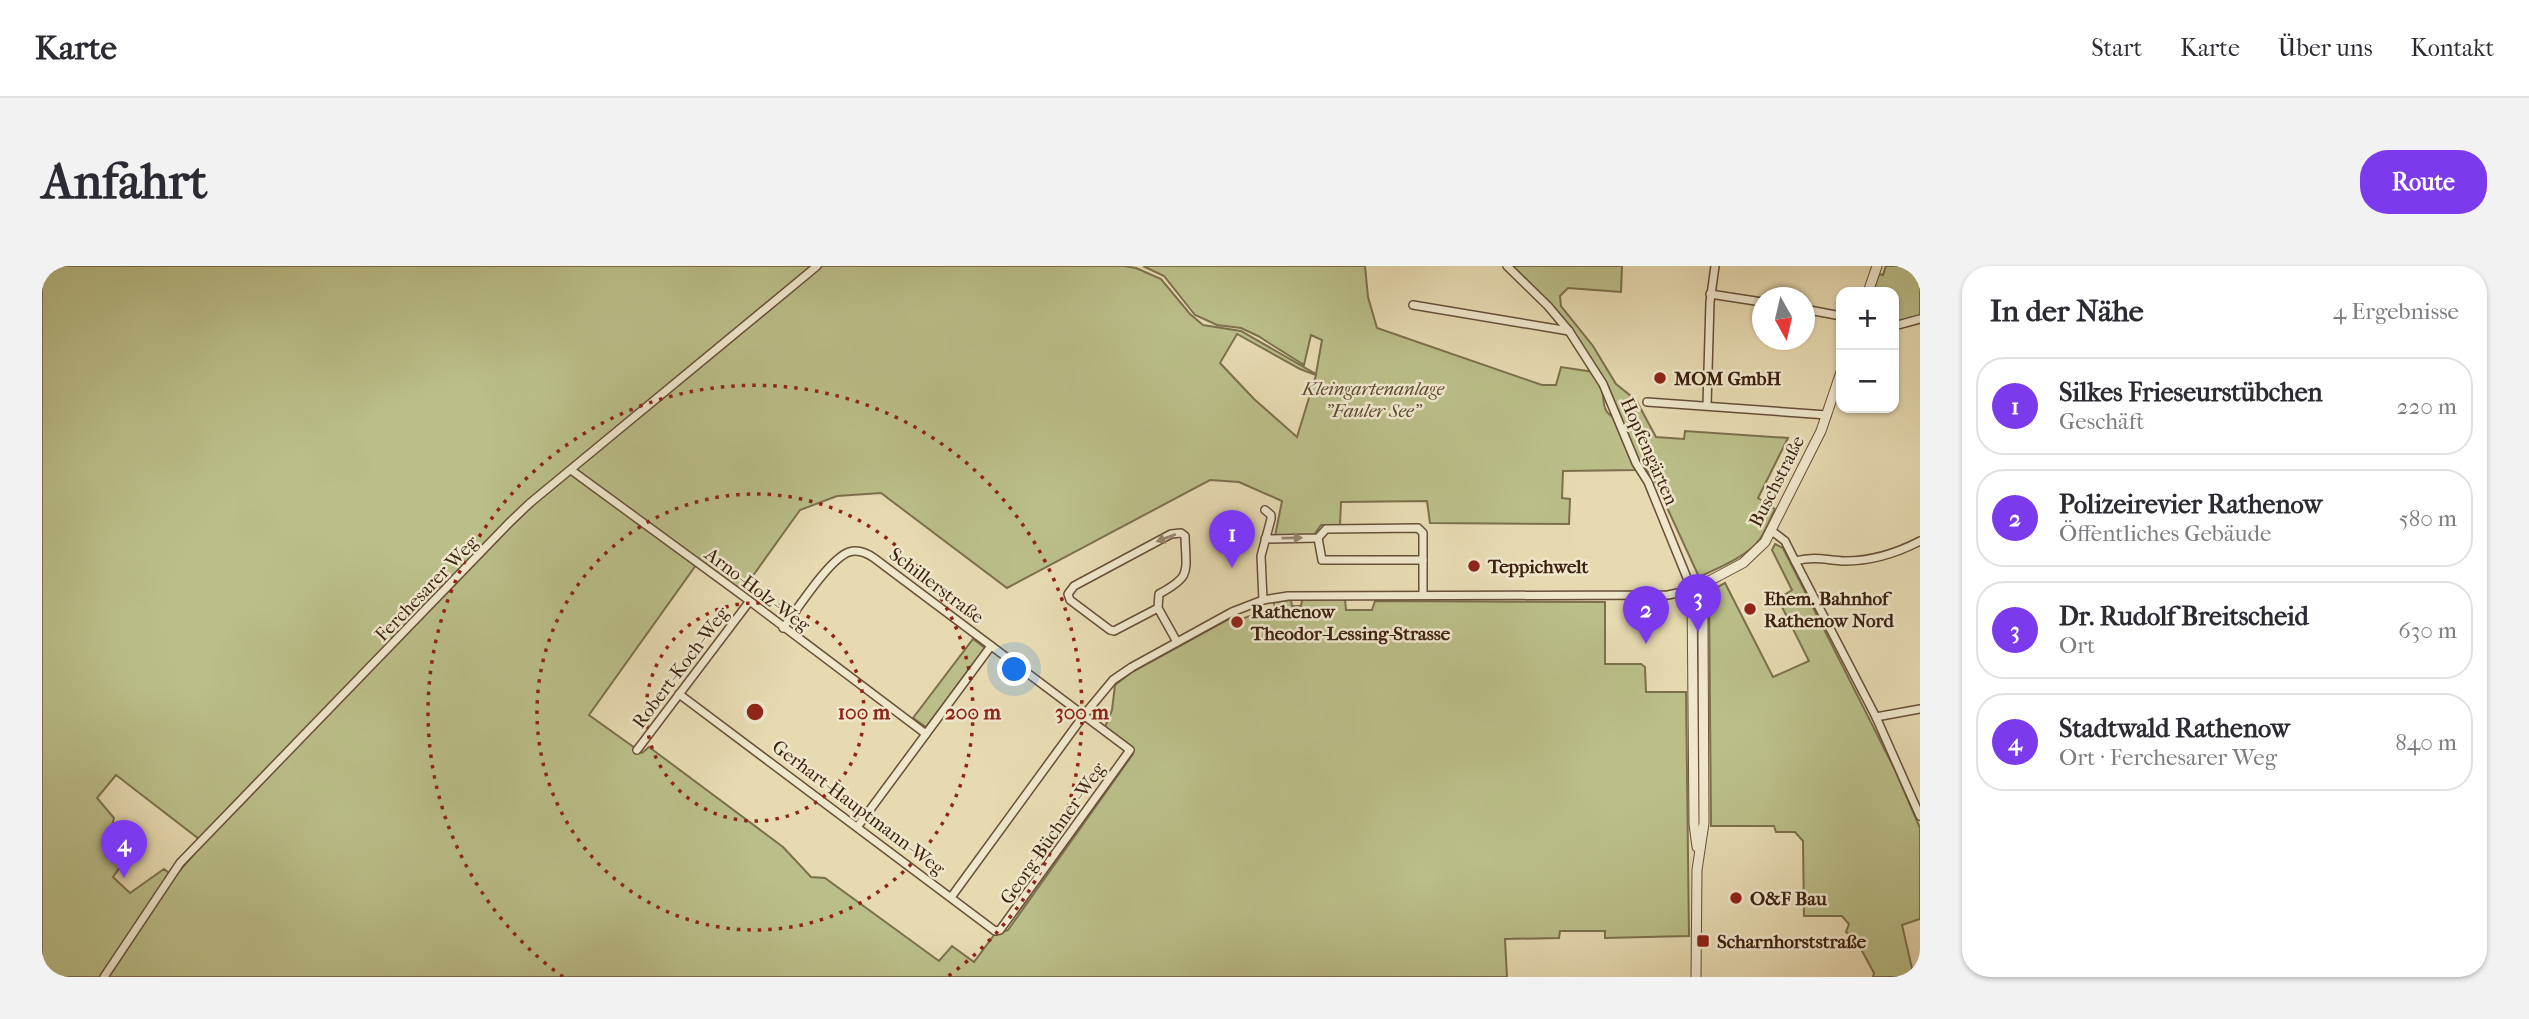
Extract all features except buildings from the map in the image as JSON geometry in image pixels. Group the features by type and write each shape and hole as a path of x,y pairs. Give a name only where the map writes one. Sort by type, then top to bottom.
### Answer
{"street":[{"name":"Ferchesarer Weg","path":"104,977 180,863 510,522 817,266"},
{"name":"Hopfengärten","path":"1507,266 1569,331 1603,384 1636,463 1648,482 1692,590"},
{"path":"1707,405 1710,294 1715,266"},
{"path":"1870,287 1877,266"},
{"path":"1710,294 1752,300"},
{"path":"1413,305 1458,318 1569,331"},
{"path":"1815,311 1836,315"},
{"path":"1899,324 1920,318"},
{"name":"Buschstraße","path":"1692,590 1750,558 1765,542 1827,415 1836,387"},
{"path":"1647,402 1827,415"},
{"name":"Arno-Holz-Weg","path":"571,470 926,734"},
{"path":"1263,600 1261,556 1271,519 1271,515 1265,510"},
{"path":"1265,539 1318,538 1326,529 1418,528 1423,533 1423,595"},
{"path":"1772,531 1785,541 1796,561 1876,717 1920,816"},
{"path":"1158,608 1114,631 1070,600 1068,594 1074,586 1171,534 1181,533 1185,536 1185,576 1159,594 1158,608 1177,642"},
{"path":"1318,538 1322,560 1423,560"},
{"path":"1796,561 1813,557 1844,561 1865,559 1896,552 1920,541"},
{"name":"Schillerstraße","path":"783,628 830,565 851,551 862,551 1084,715"},
{"path":"951,896 1084,715 1113,680 1232,612 1263,600 1288,596 1668,595 1692,590 1703,611 1704,823 1698,859 1696,977"},
{"name":"Robert-Koch-Weg","path":"637,750 749,602"},
{"path":"858,826 991,646"},
{"name":"Gerhart-Hauptmann-Weg","path":"679,694 951,896"},
{"path":"1876,717 1920,709"},
{"name":"Georg-Büchner-Weg","path":"951,896 995,931 1006,926 1130,750 1084,715"}],"green space":[{"name":"Kleingartenanlage \"Fauler See\"","path":"42,266 1124,266 1161,279 1190,314 1203,325 1241,331 1316,374 1322,340 1311,335 1304,365 1241,328 1217,325 1195,315 1164,276 1143,266 1365,266 1368,297 1377,328 1542,385 1556,385 1561,367 1594,372 1601,387 1605,408 1613,417 1637,470 1563,471 1562,498 1570,499 1569,524 1430,523 1427,501 1341,502 1340,525 1321,525 1314,535 1275,536 1282,501 1239,482 1210,480 1007,588 881,493 837,496 800,510 742,591 699,561 589,715 642,753 649,747 783,847 811,877 825,878 939,961 952,946 974,962 994,935 1008,930 1133,754 1127,743 1105,727 1112,710 1115,685 1132,672 1238,614 1241,619 1275,608 1274,602 1291,600 1292,606 1301,606 1302,600 1345,599 1346,610 1372,610 1375,601 1605,602 1605,664 1641,664 1645,667 1646,692 1686,692 1689,936 1605,938 1605,931 1560,931 1559,938 1505,939 1507,977 42,977","holes":["1237,334 1316,375 1297,437 1254,399 1220,363","116,775 204,843 174,877 164,869 130,893 113,877 128,856 108,840 114,818 97,798"]},
{"path":"1511,266 1622,266 1621,292 1568,288 1560,296 1561,306 1593,346 1616,384 1636,400 1656,437 1684,439 1685,431 1788,438 1758,498 1775,509 1760,539 1747,552 1699,577 1653,477 1640,464 1574,333"},
{"path":"1886,266 1920,266 1920,316 1899,322 1899,287 1875,287 1879,274 1883,275"},
{"path":"1775,544 1783,548 1895,770 1920,828 1920,919 1902,925 1914,977 1873,977 1874,973 1855,938 1846,932 1849,924 1842,916 1804,916 1803,841 1795,832 1776,832 1774,826 1711,826 1709,592 1725,583 1773,677 1809,661 1778,599 1792,590 1772,550"},
{"path":"973,639 985,648 926,727 913,718"}],"place":[{"name":"MOM GmbH","path":"1660,378"},
{"name":"Teppichwelt","path":"1474,566"},
{"name":"Silkes Frieseurstübchen","path":"1232,568"},
{"name":"Ehem. Bahnhof Rathenow Nord","path":"1750,609"},
{"name":"Rathenow Theodor-Lessing-Strasse","path":"1237,622"},
{"name":"Dr. Rudolf Breitscheid","path":"1698,632"},
{"name":"Polizeirevier Rathenow","path":"1646,644"},
{"name":"Stadtwald Rathenow","path":"124,878"},
{"name":"O&F Bau","path":"1736,898"},
{"name":"Scharnhorststraße","path":"1703,941"}]}
